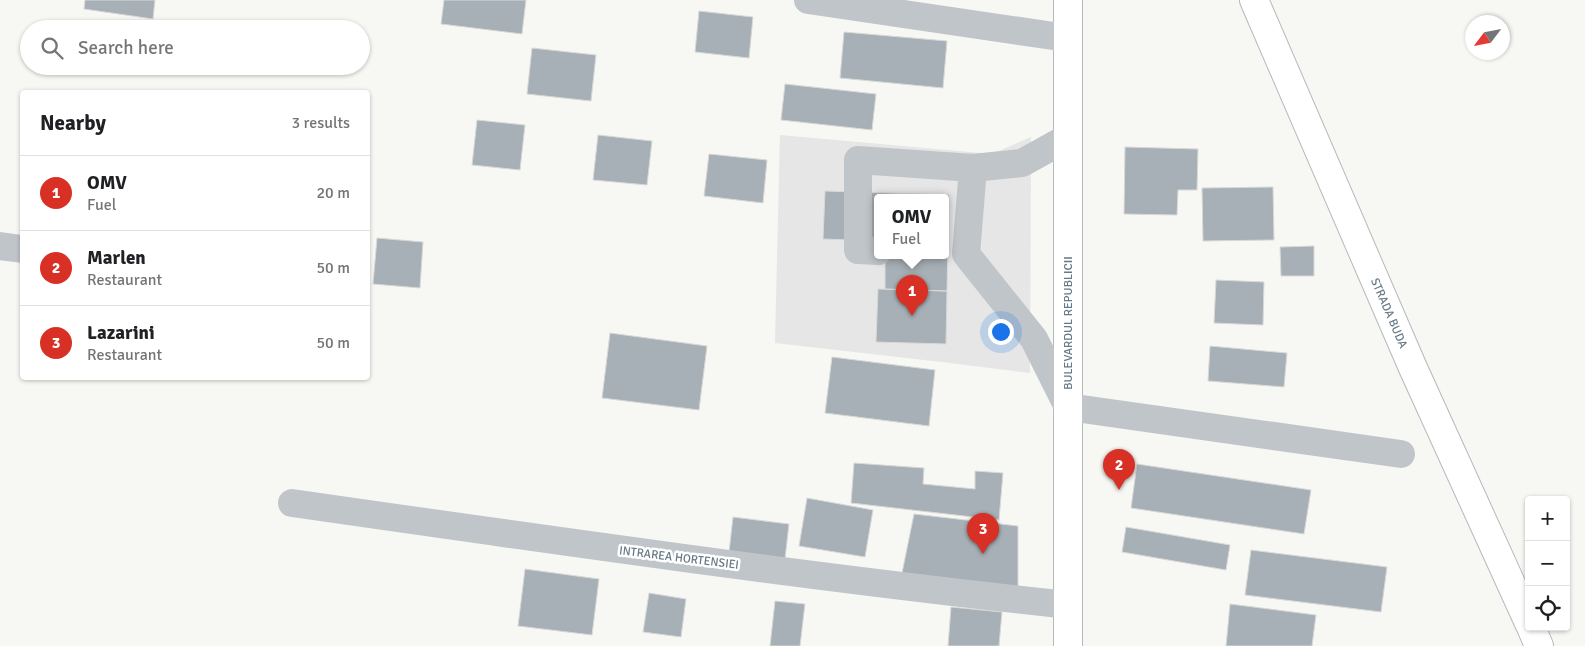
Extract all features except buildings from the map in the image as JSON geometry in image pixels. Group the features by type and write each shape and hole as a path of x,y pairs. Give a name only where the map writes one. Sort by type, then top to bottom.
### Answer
{"main road":[{"name":"BULEVARDUL REPUBLICII","path":"1068,0 1068,646"},
{"name":"STRADA BUDA","path":"1254,0 1413,368 1525,614"},
{"path":"1533,631 1539,646"}],"street":[{"path":"808,0 1067,38"},
{"path":"874,251 858,250 858,160 973,168 1022,163 1067,138"},
{"path":"973,168 956,254 1034,339 1068,407 1401,454"},
{"path":"0,246 20,249"},
{"name":"INTRAREA HORTENSIEI","path":"292,503 620,550 1068,605"}],"shaded area":[{"path":"780,135 992,154 1031,137 1030,373 775,343"}],"place":[{"name":"OMV","path":"912,316"},
{"name":"Marlen","path":"1119,490"},
{"name":"Lazarini","path":"983,554"}]}
